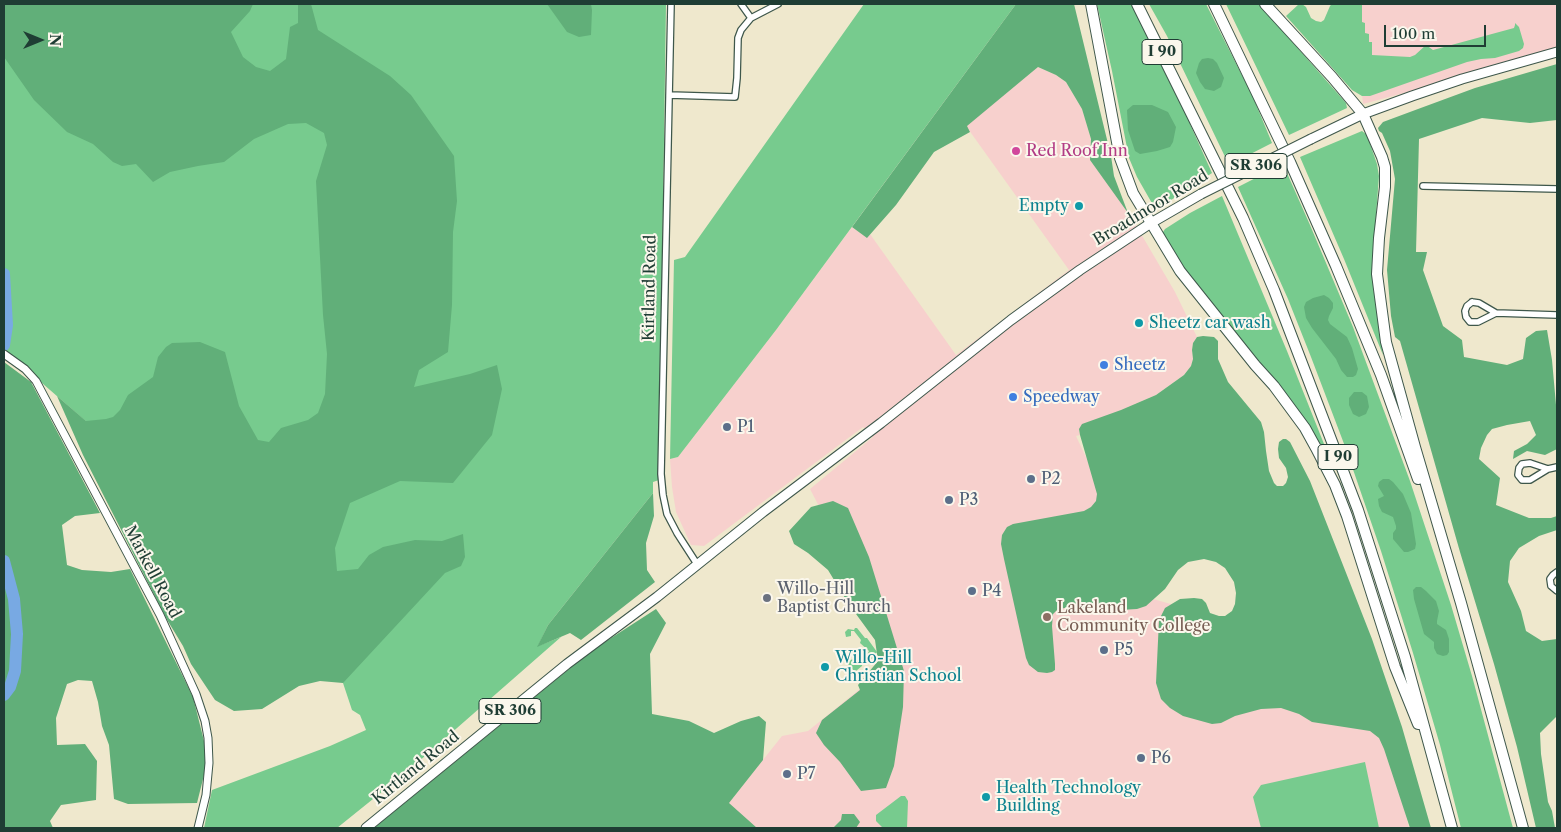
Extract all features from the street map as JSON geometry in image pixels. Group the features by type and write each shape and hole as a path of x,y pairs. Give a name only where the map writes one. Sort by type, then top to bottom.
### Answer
{"highway":[{"path":"1091,4 1120,158 1133,192 1180,271 1274,386 1316,448 1335,485 1347,516 1395,667 1437,773"},
{"name":"I 90","path":"1137,4 1235,199 1274,290 1358,510 1405,657 1452,828"},
{"path":"1214,4 1290,162 1351,302 1381,375 1461,603"},
{"path":"1265,4 1363,114 1385,167 1377,274 1386,342 1523,828"}],"main road":[{"name":"Broadmoor Road","path":"881,424 1018,315 1080,270 1201,194 1363,114 1462,79 1557,52"},
{"name":"Kirtland Road","path":"366,828 567,664 657,597 763,512 881,424"}],"street":[{"name":"Kirtland Road","path":"671,4 661,474 667,514 676,533 697,564"},
{"path":"741,4 751,18"},
{"path":"670,95 735,98 738,38 744,25 751,18 778,4"},
{"path":"1423,186 1557,189"},
{"path":"1496,313 1474,323 1467,319 1464,311 1469,304 1475,302 1496,313 1557,315"},
{"name":"Markell Road","path":"4,354 25,369 36,381 160,615 196,694 205,721 209,763 206,794 198,828"},
{"path":"1548,469 1530,463 1522,464 1518,475 1522,480 1528,481 1548,469 1557,467"},
{"path":"1557,572 1550,580 1551,586 1557,591"}],"shaded area":[{"path":"1353,4 1557,4 1557,52 1363,104"},
{"name":"Lakeland Community College","path":"1038,67 1066,82 1082,109 1091,139 1090,160 1118,197 1137,227 1175,292 1197,337 1193,343 1191,366 1184,375 1156,395 1079,429 1080,435 1076,436 1153,599 1281,635 1381,714 1409,828 709,828 782,736 808,731 898,658 810,489 873,437 863,427 704,546 691,545 676,512 670,459 678,457 776,330 852,227 867,237 870,234 956,355 1069,270 966,126"}],"green space":[{"path":"4,4 666,4 659,480 653,482 653,493 548,625 538,646 561,637 409,770 337,828 204,828 212,790 330,746 366,730 360,715 352,710 343,683 338,620 96,430 4,350"},
{"path":"4,4 253,4 250,11 231,32 243,57 256,67 270,71 286,59 290,27 298,23 298,4 311,4 318,30 390,76 411,95 454,156 457,201 453,232 452,305 448,352 419,370 414,387 470,374 497,365 502,389 492,435 453,483 400,481 350,503 335,548 337,571 358,569 369,555 383,547 415,540 442,541 463,534 465,557 461,566 445,573 343,683 320,681 299,686 262,709 234,711 215,700 191,664 183,646 166,618 83,455 57,396 86,421 113,417 120,410 128,395 153,377 158,357 166,347 172,343 200,342 225,352 239,406 258,440 269,442 281,428 308,420 318,413 325,394 327,354 323,315 316,181 327,145 324,133 306,123 288,124 254,139 224,162 170,172 153,182 136,164 122,166 113,162 93,144 67,132 34,100 4,57"},
{"path":"547,4 591,4 591,35 579,37 567,32"},
{"path":"864,4 1016,4 776,330 678,457 670,459 674,260 685,257"},
{"path":"1016,4 1074,4 1111,156 1114,176 1128,213 1090,160 1091,139 1082,109 1066,82 1038,67 967,126 970,132 934,152 896,205 867,238 852,227"},
{"path":"1097,4 1131,4 1190,123 1212,173 1159,208 1153,205 1137,177 1129,158"},
{"path":"1149,4 1206,4 1253,97 1272,143 1229,165 1167,36"},
{"path":"1226,4 1259,4 1346,103 1347,108 1289,135"},
{"path":"1299,4 1306,7 1311,18 1321,22 1324,20 1332,4 1362,4 1362,22 1365,23 1365,33 1369,34 1369,42 1372,42 1372,55 1410,57 1426,45 1433,50 1514,28 1515,23 1519,27 1524,44 1523,48 1519,51 1495,58 1467,62 1370,96 1362,96 1352,90 1286,16"},
{"path":"1202,59 1213,59 1217,63 1224,78 1221,87 1214,91 1205,89 1196,73"},
{"path":"1557,64 1557,120 1530,123 1482,118 1419,139 1416,252 1427,252 1423,270 1443,326 1462,340 1464,357 1507,365 1523,359 1526,338 1536,331 1547,330 1552,360 1557,416 1557,449 1545,455 1527,451 1513,459 1514,451 1527,444 1536,435 1530,421 1492,429 1481,448 1479,459 1500,478 1496,505 1529,518 1551,518 1557,516 1557,530 1539,536 1519,548 1510,561 1508,582 1521,611 1526,631 1542,641 1557,639 1557,716 1540,733 1548,802 1552,811 1555,828 1536,828 1517,747 1494,664 1400,341 1395,337 1387,270 1395,179 1390,151 1378,128 1383,122 1475,88"},
{"path":"1133,105 1152,105 1168,112 1176,127 1170,147 1140,154 1135,151 1128,130 1127,110"},
{"path":"1362,131 1367,135 1379,176 1373,255 1373,286 1383,355 1300,157"},
{"path":"1283,164 1353,327 1410,481 1451,605 1513,828 1461,828 1440,745 1413,653 1346,449 1288,299 1238,187"},
{"path":"1222,196 1287,351 1327,456 1324,457 1275,382 1185,271 1163,235 1165,229"},
{"path":"1324,295 1333,303 1328,320 1330,324 1347,337 1352,348 1358,369 1353,377 1347,377 1341,370 1336,359 1306,318 1304,307 1306,302"},
{"path":"1197,337 1214,337 1218,341 1218,359 1228,382 1261,422 1269,471 1274,483 1277,486 1283,486 1288,477 1286,468 1279,458 1279,442 1283,439 1290,442 1310,481 1372,639 1402,727 1431,828 1410,828 1384,749 1379,738 1370,731 1312,722 1299,714 1281,708 1261,709 1235,716 1221,723 1212,724 1183,716 1170,708 1161,699 1156,683 1159,620 1165,608 1180,599 1202,599 1210,613 1225,616 1232,611 1235,604 1234,582 1225,568 1216,562 1204,559 1188,562 1178,570 1165,589 1146,606 1137,609 1103,611 1072,607 1058,609 1053,614 1052,626 1055,670 1047,673 1038,672 1029,665 1004,559 1001,544 1002,535 1007,527 1013,524 1084,511 1091,507 1096,501 1097,494 1080,435 1079,429 1082,424 1156,395 1184,375 1191,366 1193,359 1193,343"},
{"path":"4,362 31,382 100,513 75,516 62,525 67,565 82,570 111,572 130,569 193,697 205,745 205,771 197,803 128,804 114,799 109,745 102,726 92,681 78,680 67,684 56,718 57,745 85,744 97,761 96,800 61,805 50,821 53,828 4,828"},
{"path":"1354,392 1362,392 1367,396 1369,407 1366,414 1359,417 1353,414 1349,405 1349,398"},
{"path":"1383,479 1389,479 1393,482 1403,494 1411,513 1416,544 1415,549 1408,552 1404,552 1393,539 1396,526 1393,517 1382,512 1379,506 1378,499 1384,496 1378,486 1379,482"},
{"path":"653,493 654,516 646,543 647,570 655,582 581,640 570,633 537,647 548,625"},
{"path":"833,501 848,508 869,557 904,671 903,707 894,766 886,788 861,791 816,733 822,720 860,690 858,685 878,661 875,640 848,603 828,570 794,544 789,531 811,507"},
{"path":"1416,587 1421,587 1436,601 1439,611 1437,624 1446,630 1449,639 1449,652 1447,655 1437,654 1434,642 1424,634 1414,599 1413,590"},
{"path":"656,609 666,623 650,654 652,714 689,721 714,733 741,721 759,716 766,722 763,760 729,803 757,828 374,828 591,651"},
{"path":"855,628 867,638 877,652 872,659 863,661 862,666 856,671 847,663 855,657 862,660 869,651 860,643 861,640 854,631 851,631 851,636 846,637 845,632 848,629 854,630"},
{"path":"1365,762 1379,828 1261,828 1253,797 1261,785"},
{"path":"901,796 905,796 908,801 907,828 883,828 876,821 876,815"},
{"path":"842,814 854,814 860,822 856,828 833,828 841,820"}],"waterway":[{"path":"4,274 7,325 4,345"},
{"path":"4,561 14,599 17,634 15,671 10,687 4,695"}],"place":[{"name":"Red Roof Inn","path":"1016,151"},
{"name":"Empty","path":"1079,206"},
{"name":"Sheetz car wash","path":"1139,323"},
{"name":"Sheetz","path":"1104,365"},
{"name":"Speedway","path":"1013,397"},
{"name":"P1","path":"727,427"},
{"name":"P2","path":"1031,479"},
{"name":"P3","path":"949,500"},
{"name":"P4","path":"972,591"},
{"name":"Willo-Hill Baptist Church","path":"767,598"},
{"name":"Lakeland Community College","path":"1047,617"},
{"name":"P5","path":"1104,650"},
{"name":"Willo-Hill Christian School","path":"825,667"},
{"name":"P6","path":"1141,758"},
{"name":"P7","path":"787,774"},
{"name":"Health Technology Building","path":"986,797"}]}
